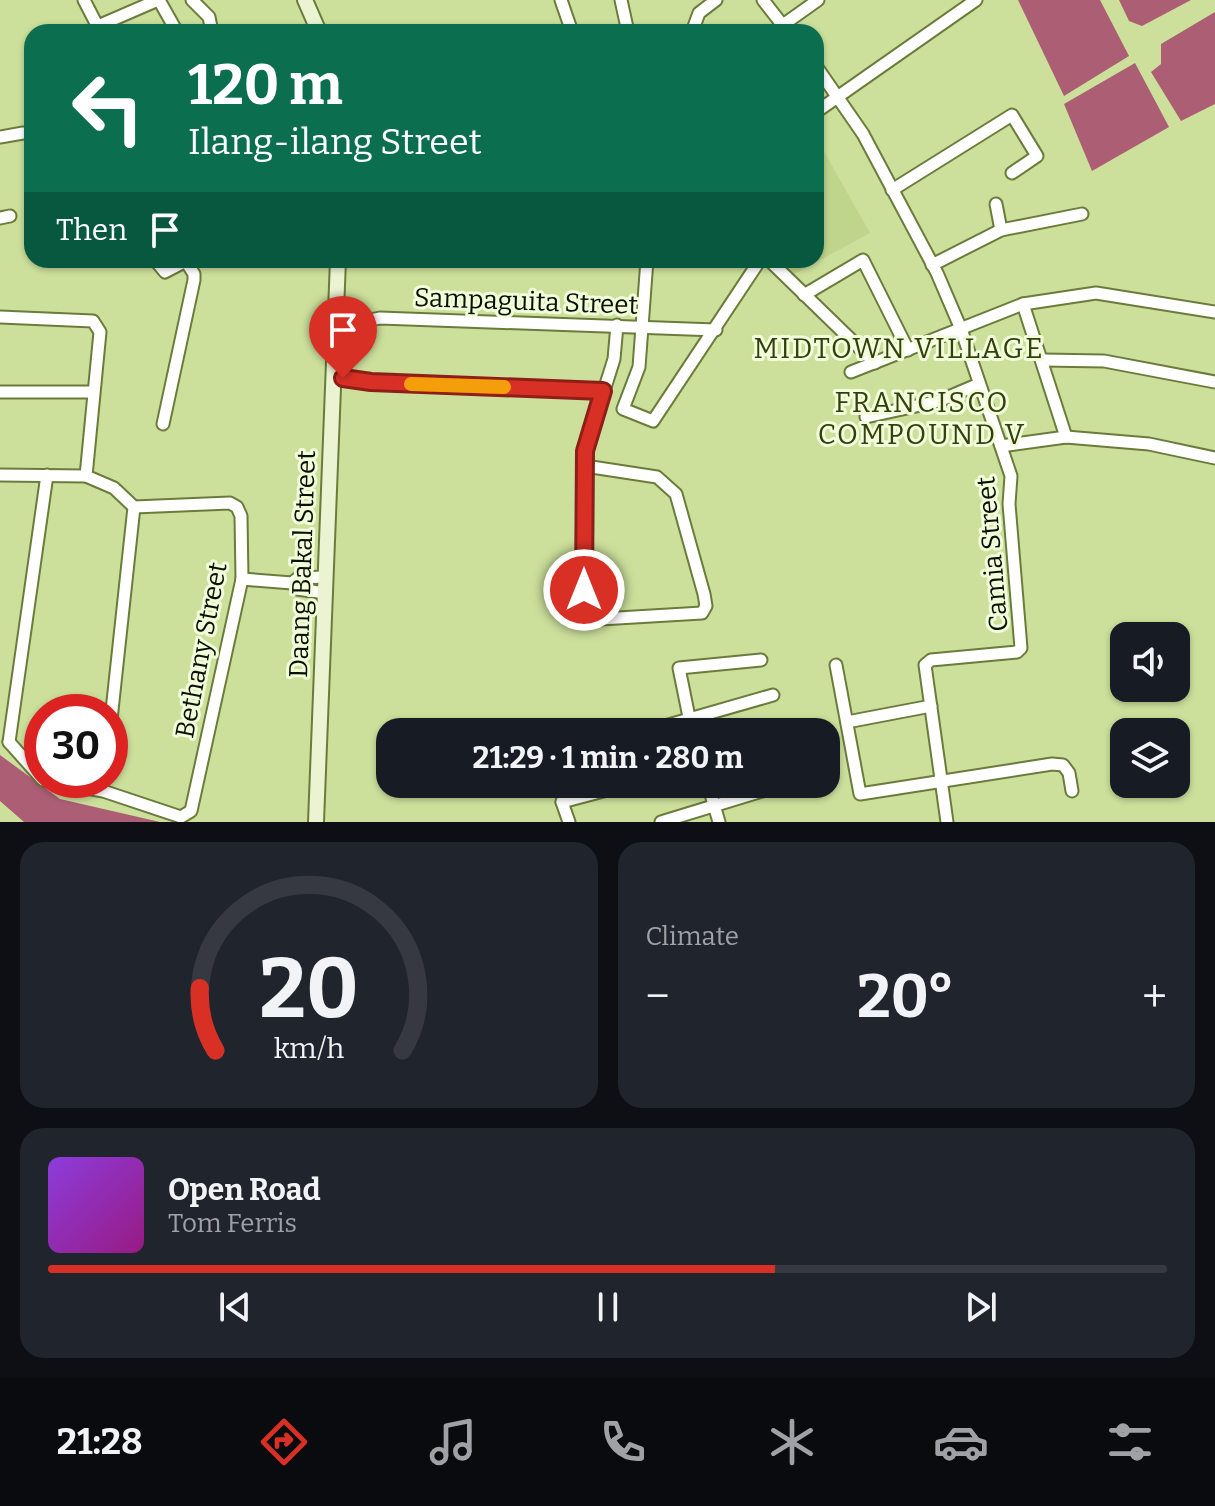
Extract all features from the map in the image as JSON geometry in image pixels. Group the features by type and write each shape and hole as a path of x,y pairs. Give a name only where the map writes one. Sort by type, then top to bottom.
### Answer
{"street":[{"path":"84,0 96,24"},
{"path":"109,24 158,0 172,24"},
{"path":"192,0 209,17 210,24"},
{"path":"305,0 316,24"},
{"path":"561,0 569,24"},
{"path":"621,0 626,24"},
{"path":"695,24 699,13 716,0"},
{"path":"763,0 777,24"},
{"path":"788,24 818,0"},
{"path":"824,106 976,0"},
{"name":"Camia Street","path":"824,76 839,95 932,265 961,329 1011,476 1009,504 1021,648 1017,652 931,660 925,665 931,706"},
{"path":"892,190 1012,115 1037,156 1012,173"},
{"path":"0,137 23,133"},
{"path":"996,204 1001,230"},
{"path":"932,265 1001,230 1082,214"},
{"path":"804,295 863,260 908,350"},
{"path":"163,424 194,280 192,268"},
{"name":"Daang Bakal Street","path":"316,822 338,268"},
{"path":"647,268 639,367 623,409 653,421 755,268"},
{"path":"777,268 875,363"},
{"path":"851,372 1023,304 1096,293 1215,312"},
{"path":"1023,304 1066,437"},
{"path":"0,317 93,321 98,325 86,476"},
{"name":"Sampaguita Street","path":"336,327 380,318 716,330"},
{"path":"585,466 657,477 676,494 704,594 706,606 702,613 584,620 585,451 614,359 617,325"},
{"path":"1043,360 1104,361 1215,382"},
{"path":"334,376 371,382 603,391"},
{"path":"866,417 939,401 979,384"},
{"path":"0,392 93,392"},
{"path":"1001,446 1066,437 1149,444 1215,458"},
{"path":"0,475 86,476 114,488 134,507 114,694"},
{"path":"24,760 5,741 47,475"},
{"name":"Bethany Street","path":"128,796 181,817 191,811 242,579 241,516 237,507 230,503 134,507"},
{"path":"242,579 292,583 298,578 325,585"},
{"path":"688,718 679,668 761,660"},
{"path":"836,665 860,794 1052,764 1063,765 1069,773 1072,791"},
{"path":"711,718 773,695"},
{"path":"847,722 931,706 947,822"},
{"path":"563,798 569,822"},
{"path":"562,802 577,798"},
{"path":"712,798 719,822"},
{"path":"661,822 744,798"}],"shaded area":[{"path":"1018,0 1100,0 1129,56 1064,96"},
{"path":"1119,0 1191,0 1142,26 1129,21"},
{"path":"1215,12 1215,104 1181,121 1151,72 1161,64 1161,44"},
{"path":"1135,63 1169,127 1092,171 1064,104"},
{"path":"824,152 870,233 824,258"},
{"path":"783,268 806,268 791,276"},
{"path":"0,755 24,773 24,798 59,798 160,822 24,822 0,801"}],"slow traffic":[{"path":"411,384 504,387"}],"district":[{"name":"MIDTOWN VILLAGE","path":"899,348"},
{"name":"FRANCISCO COMPOUND V","path":"922,418"}],"route":[{"path":"343,378 371,382 603,391 585,451 584,590"}]}
